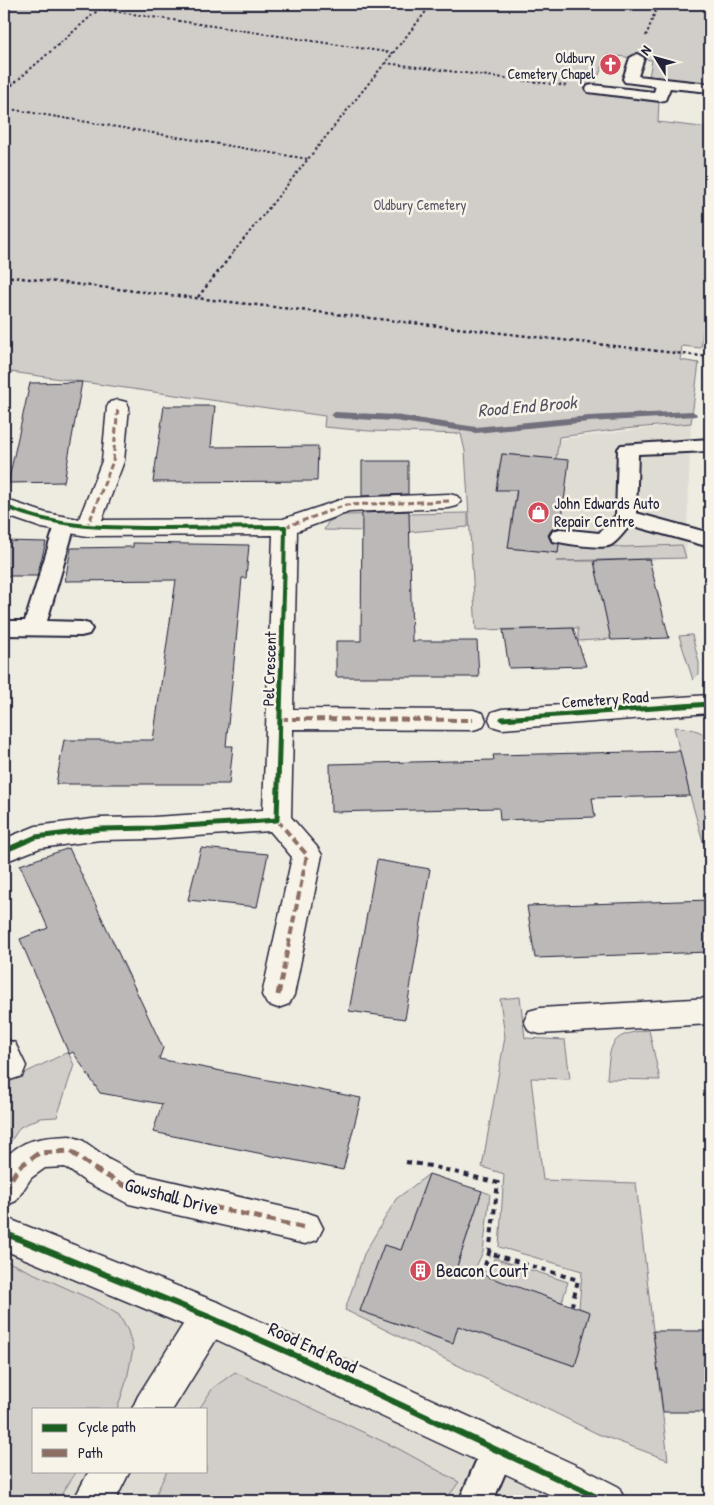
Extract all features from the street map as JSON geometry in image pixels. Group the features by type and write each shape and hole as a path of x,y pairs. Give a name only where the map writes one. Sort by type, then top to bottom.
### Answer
{"street":[{"path":"76,526 113,461 118,407"},
{"path":"4,506 50,523 76,526 285,527 346,505 449,501"},
{"name":"Pel Crescent","path":"277,820 285,527"},
{"name":"Cemetery Road","path":"502,719 710,704"},
{"name":"Pel Crescent","path":"280,719 473,720"},
{"path":"4,851 36,837 100,829 154,828 277,820 307,855 278,995"},
{"path":"540,1021 710,1011"},
{"name":"Gowshall Drive","path":"4,1190 19,1167 40,1153 70,1151 98,1171 129,1188 305,1228"},
{"name":"Rood End Road","path":"4,1233 209,1317 301,1358 605,1501"},
{"path":"152,1408 209,1317"},
{"path":"92,1501 110,1472"}],"lane":[{"path":"637,58 630,79 710,88"},
{"path":"593,89 660,97 664,83"},
{"path":"560,536 604,540 626,517 628,449 710,445"},
{"path":"626,517 710,540"},
{"path":"34,629 76,526"},
{"path":"4,628 81,629"},
{"path":"476,1501 498,1450"}],"path":[{"path":"4,92 104,4"},
{"path":"198,297 432,4"},
{"path":"637,58 658,4"},
{"path":"99,9 393,53"},
{"path":"385,63 593,89"},
{"path":"4,108 308,159"},
{"path":"4,276 710,357"},
{"path":"406,1162 431,1166 498,1183 489,1252 482,1275"},
{"path":"489,1252 578,1280 572,1305"}],"shaded area":[{"path":"691,423 686,558 472,563 465,451"},
{"path":"4,1233 209,1317 568,1482 605,1501 4,1501"}],"green space":[{"name":"Oldbury Cemetery","path":"13,4 710,4 710,84 649,77 652,60 607,55 592,92 659,101 658,122 710,128 710,280 701,348 682,346 680,360 699,363 691,423 559,437 556,459 502,454 497,484 517,486 508,548 558,553 559,542 624,547 682,545 686,558 556,561 594,561 611,639 578,641 578,628 476,630 465,451 461,434 369,431 324,427 325,416 4,371 4,11"},
{"path":"468,513 468,527 409,532 324,530 328,522 343,515"},
{"path":"692,635 699,663 699,674 693,680 679,636"},
{"path":"674,727 694,730 710,739 710,866 690,796"},
{"path":"520,997 525,1038 565,1040 570,1079 531,1078 543,1180 636,1183 668,1460 598,1434 345,1310 364,1254 396,1199 429,1174 401,1250 384,1245 360,1311 452,1343 458,1326 575,1366 590,1312 579,1308 582,1271 499,1247 504,1174 482,1167 505,1037 500,999"},
{"path":"649,1030 660,1080 607,1079 609,1056 614,1042 626,1034"},
{"path":"68,1052 74,1065 57,1117 40,1118 20,1127 4,1152 4,1083"},
{"path":"482,1191 490,1194 483,1252 473,1273 457,1267"},
{"path":"494,1258 568,1282 562,1302 488,1278"},
{"path":"4,1260 95,1301 119,1315 128,1331 133,1349 127,1379 117,1408 32,1408 32,1472 76,1472 57,1501 4,1501"},
{"path":"235,1372 399,1449 459,1482 445,1501 171,1501 156,1494 167,1472 208,1472 208,1408 200,1408 213,1388"}],"building":[{"path":"82,382 64,482 8,483 30,383"},
{"path":"164,406 215,406 211,447 318,446 317,481 153,482"},
{"name":"John Edwards Auto Repair Centre","path":"502,454 569,460 561,527 552,529 548,535 551,542 559,544 558,553 508,548 517,490 496,490"},
{"path":"362,461 408,461 408,494 362,496"},
{"path":"409,511 412,641 477,641 479,677 336,677 336,641 361,641 362,513"},
{"path":"4,541 46,542 37,576 4,576"},
{"path":"133,543 249,545 246,578 242,578 226,746 233,746 229,784 56,784 64,740 153,740 176,580 65,581 71,548 133,547"},
{"path":"649,559 669,638 611,640 594,561"},
{"path":"573,628 586,666 509,668 503,630"},
{"path":"680,751 690,796 592,798 595,817 500,820 499,808 331,812 330,764 494,760 493,755"},
{"path":"69,848 163,1048 159,1059 361,1098 343,1170 153,1132 162,1104 100,1093 73,1052 69,1054 20,939 48,928 20,865"},
{"path":"201,848 268,854 257,907 188,900"},
{"path":"377,860 430,869 405,1019 349,1011"},
{"path":"710,900 710,952 535,958 527,906"},
{"name":"Beacon Court","path":"429,1174 482,1191 457,1266 590,1312 575,1366 458,1326 453,1343 360,1311 384,1245 401,1250"},
{"path":"653,1331 710,1331 710,1412 663,1412"}],"waterway":[{"name":"Rood End Brook","path":"335,415 395,418 476,430 589,419 692,414"}],"marked path":[{"path":"87,528 113,461 118,407"},
{"path":"285,527 346,505 449,501"},
{"path":"280,719 473,720"},
{"path":"277,820 307,855 278,995"},
{"path":"4,1190 19,1167 39,1153 70,1151 98,1171 129,1188 305,1228"}],"cycle path":[{"path":"4,506 42,520 82,527 285,527 277,820 154,828 100,829 36,837 4,851"},
{"path":"502,719 710,704"},
{"path":"4,1233 209,1317 301,1358 605,1501"}],"place":[{"name":"Oldbury Cemetery Chapel","path":"611,65"},
{"name":"John Edwards Auto Repair Centre","path":"538,512"},
{"name":"Beacon Court","path":"420,1270"}]}
